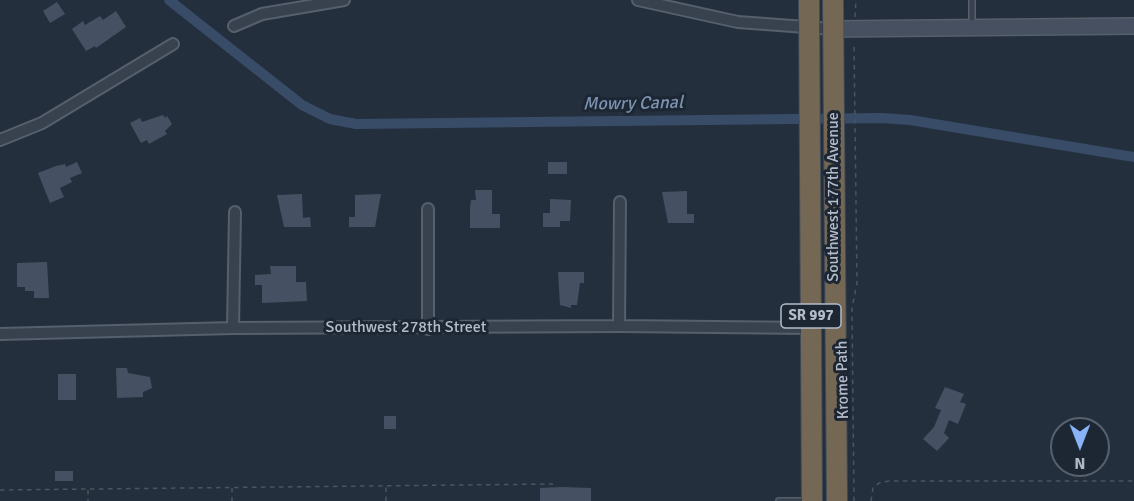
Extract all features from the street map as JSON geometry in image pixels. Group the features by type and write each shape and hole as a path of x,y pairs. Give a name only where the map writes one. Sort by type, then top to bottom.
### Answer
{"highway":[{"name":"Southwest 177th Avenue","path":"809,0 812,501"},
{"name":"Southwest 177th Avenue","path":"833,0 837,501"},
{"path":"811,328 836,370"}],"street":[{"path":"234,26 262,14 345,0"},
{"path":"638,0 738,22 809,25 833,29 1134,26"},
{"path":"0,140 42,123 173,44"},
{"path":"619,326 620,202"},
{"path":"428,209 428,329"},
{"path":"233,328 235,212"},
{"name":"Southwest 278th Street","path":"0,334 233,328 428,329 619,326 811,328"}],"lane":[{"path":"972,0 972,28"},
{"path":"779,501 812,501"}],"path":[{"path":"854,20 856,0"},
{"name":"Krome Path","path":"854,43 856,283 852,308 854,501"},
{"path":"871,501 873,488 889,481 1134,481"},
{"path":"0,490 553,484"},
{"path":"386,486 386,501"},
{"path":"232,488 232,501"},
{"path":"88,489 88,501"}],"building":[{"path":"57,2 65,14 50,23 43,11"},
{"path":"116,11 126,27 96,48 95,46 86,51 72,29 83,21 85,25 100,16 103,20"},
{"path":"163,115 165,118 167,116 172,124 165,131 167,134 149,144 147,140 141,143 130,123 140,118 142,122"},
{"path":"77,162 82,173 70,178 72,182 60,188 64,197 50,203 38,173 56,166 65,164 66,167"},
{"path":"548,162 567,162 567,174 548,174"},
{"path":"475,190 492,190 492,214 500,214 500,228 470,228 471,200 476,200"},
{"path":"687,191 687,214 694,214 694,223 668,223 662,192"},
{"path":"302,194 303,218 310,217 311,227 284,227 277,195"},
{"path":"381,194 375,227 349,227 349,217 355,217 355,195"},
{"path":"550,199 571,200 570,221 560,221 560,227 543,227 543,213 550,213"},
{"path":"47,262 49,298 34,298 34,291 25,291 25,287 17,287 17,263"},
{"path":"270,266 296,266 296,282 306,282 307,301 262,303 262,285 255,285 255,275 271,274"},
{"path":"558,272 584,272 584,283 580,283 577,305 571,305 571,308 560,305"},
{"path":"116,368 127,368 128,373 150,377 152,388 143,392 143,397 117,398"},
{"path":"58,374 76,374 76,400 58,400"},
{"path":"945,387 964,394 960,402 966,404 958,424 949,420 944,433 949,438 937,451 923,439 934,427 941,410 935,408"},
{"path":"384,416 396,416 396,429 384,429"},
{"path":"55,471 73,471 73,481 55,481"},
{"path":"540,488 591,488 591,501 540,501"}],"waterway":[{"name":"Mowry Canal","path":"169,0 302,105 330,119 356,124 882,118 910,120 1134,157"}]}
